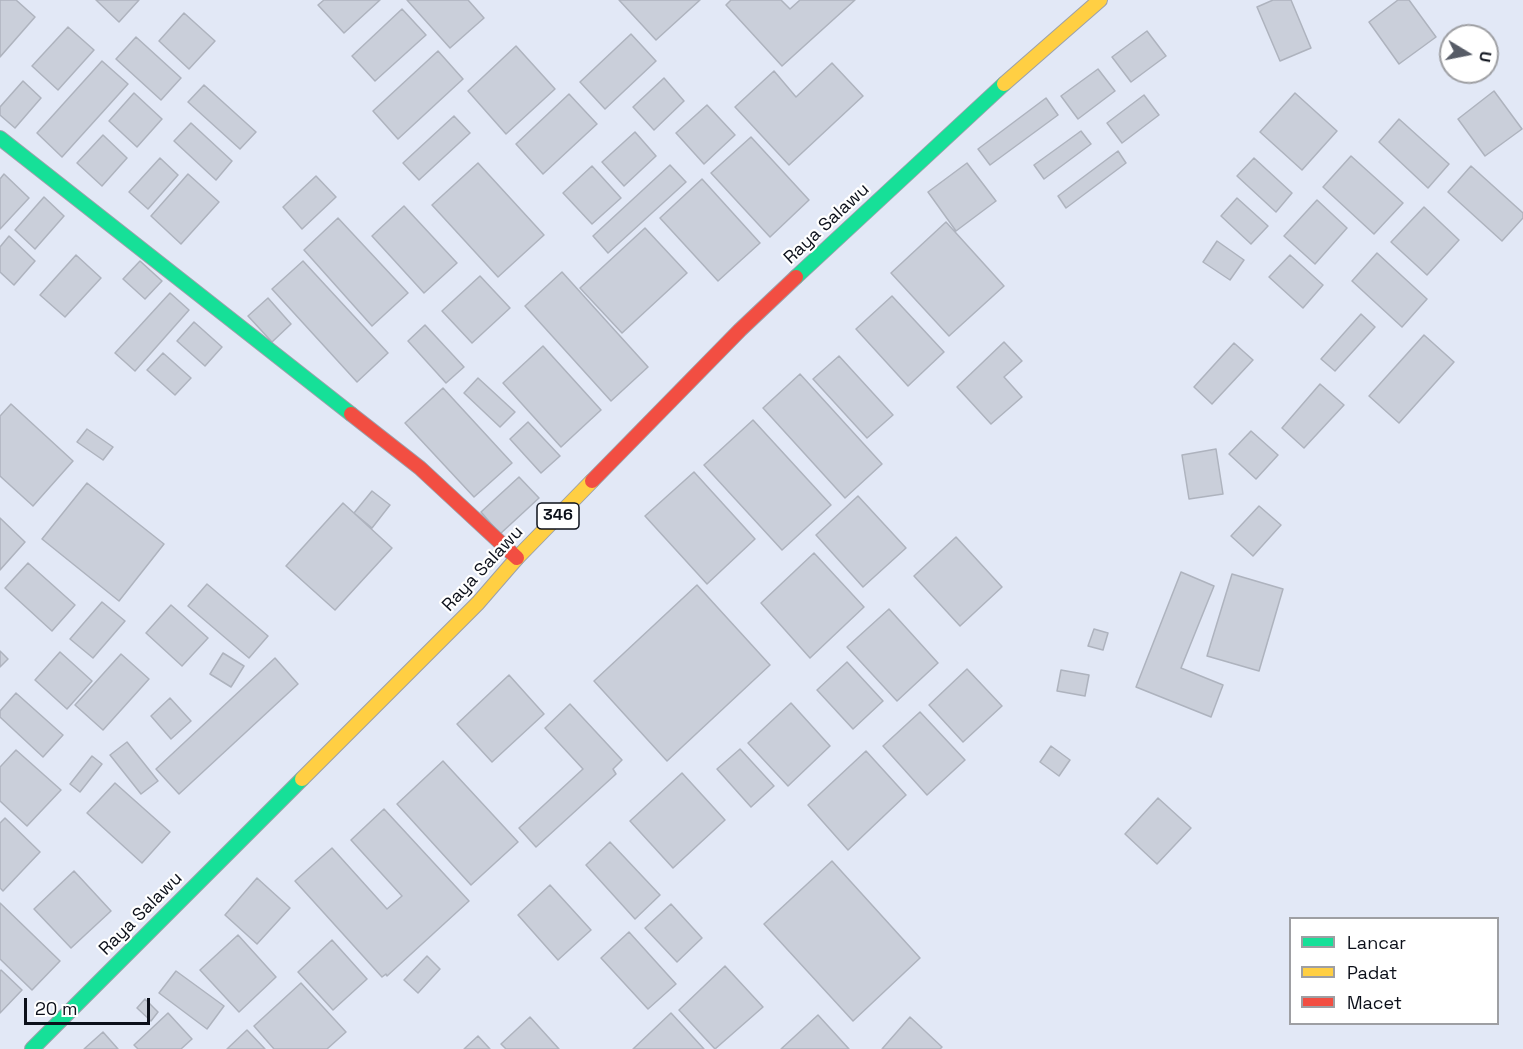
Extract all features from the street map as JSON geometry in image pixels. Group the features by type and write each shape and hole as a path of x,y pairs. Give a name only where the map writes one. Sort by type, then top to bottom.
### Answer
{"main road":[{"name":"Raya Salawu","path":"32,1049 478,603 517,558 740,330 993,93 1100,0"},
{"path":"0,138 420,468 517,558"}],"building":[{"path":"0,0 16,0 35,17 0,57"},
{"path":"96,0 139,0 119,22"},
{"path":"324,0 380,0 344,33 318,5"},
{"path":"407,0 468,0 484,18 450,48"},
{"path":"619,0 700,0 656,40"},
{"path":"731,0 781,0 790,9 800,0 855,0 782,66 726,5"},
{"path":"1273,0 1291,0 1311,48 1280,61 1257,7"},
{"path":"1398,0 1409,0 1436,37 1399,64 1369,22"},
{"path":"402,9 426,35 375,81 352,56"},
{"path":"184,13 215,41 189,69 159,41"},
{"path":"68,27 94,50 58,90 32,66"},
{"path":"1147,31 1166,56 1131,82 1112,57"},
{"path":"631,34 656,61 605,109 580,82"},
{"path":"136,37 181,78 161,100 116,59"},
{"path":"516,46 555,89 506,134 468,91"},
{"path":"438,51 463,79 398,139 373,111"},
{"path":"102,61 128,84 62,157 37,133"},
{"path":"832,63 863,96 789,165 735,107 774,71 796,97"},
{"path":"1098,69 1115,91 1078,119 1061,96"},
{"path":"664,78 684,101 654,130 633,107"},
{"path":"23,81 41,98 15,128 0,115 0,107"},
{"path":"204,85 256,132 240,149 188,102"},
{"path":"1494,91 1522,129 1485,156 1458,119"},
{"path":"134,93 162,119 137,147 109,121"},
{"path":"1295,93 1337,131 1302,170 1260,132"},
{"path":"569,94 597,124 543,174 516,144"},
{"path":"1144,95 1159,115 1122,143 1107,123"},
{"path":"1046,98 1058,115 990,165 978,149"},
{"path":"707,105 735,135 704,164 676,133"},
{"path":"454,116 470,133 419,180 403,163"},
{"path":"1399,119 1449,164 1428,188 1379,142"},
{"path":"191,123 232,161 216,180 174,141"},
{"path":"1081,131 1091,144 1044,179 1034,165"},
{"path":"635,132 656,156 624,186 602,162"},
{"path":"103,135 127,158 102,186 77,163"},
{"path":"751,137 809,200 770,237 711,173"},
{"path":"1118,151 1126,163 1066,208 1058,196"},
{"path":"1351,156 1403,203 1374,234 1323,187"},
{"path":"160,158 178,175 148,209 129,192"},
{"path":"1254,158 1292,193 1276,212 1237,176"},
{"path":"478,163 544,235 498,277 432,205"},
{"path":"967,163 996,201 956,231 928,192"},
{"path":"670,165 686,182 608,253 593,236"},
{"path":"592,166 621,198 592,224 563,193"},
{"path":"1471,166 1523,213 1523,218 1502,241 1448,192"},
{"path":"4,174 29,198 0,229 0,179"},
{"path":"188,174 219,202 181,244 151,216"},
{"path":"316,176 336,197 302,229 283,207"},
{"path":"702,179 760,243 718,281 660,218"},
{"path":"44,197 64,216 35,249 15,230"},
{"path":"1237,198 1268,226 1251,244 1221,216"},
{"path":"1317,200 1347,228 1315,264 1284,236"},
{"path":"404,206 457,263 424,293 372,236"},
{"path":"1424,207 1459,240 1427,275 1391,242"},
{"path":"338,218 408,293 372,326 304,250"},
{"path":"946,222 1004,286 949,336 891,273"},
{"path":"645,228 687,273 622,333 580,288"},
{"path":"9,236 35,261 14,285 0,272 0,247"},
{"path":"1217,241 1244,260 1230,280 1203,262"},
{"path":"1377,253 1427,299 1402,327 1352,281"},
{"path":"76,255 101,278 65,317 40,295"},
{"path":"1290,255 1323,285 1303,308 1269,277"},
{"path":"140,261 162,281 145,299 123,279"},
{"path":"303,261 388,353 357,382 272,289"},
{"path":"562,272 648,367 611,401 525,306"},
{"path":"480,276 510,308 472,343 442,311"},
{"path":"170,293 189,310 135,371 115,353"},
{"path":"892,296 944,352 908,386 856,329"},
{"path":"268,298 291,324 272,342 248,316"},
{"path":"1361,314 1375,327 1335,371 1321,359"},
{"path":"194,322 222,347 205,366 177,341"},
{"path":"425,325 464,367 446,383 408,341"},
{"path":"1424,335 1454,362 1399,423 1369,396"},
{"path":"1004,342 1022,361 1004,377 1022,397 991,424 957,387"},
{"path":"1234,343 1253,360 1212,404 1194,387"},
{"path":"543,346 601,410 561,447 503,383"},
{"path":"163,353 191,378 175,395 147,370"},
{"path":"839,356 893,415 867,438 813,379"},
{"path":"800,374 882,464 845,498 763,408"},
{"path":"478,378 515,412 500,427 464,393"},
{"path":"1320,384 1344,405 1304,448 1282,428"},
{"path":"443,388 512,463 474,497 405,423"},
{"path":"11,404 73,461 33,506 0,476 0,416"},
{"path":"753,420 831,505 782,550 704,465"},
{"path":"528,422 560,456 541,473 510,439"},
{"path":"87,429 113,447 103,460 77,442"},
{"path":"1251,431 1278,455 1256,479 1229,454"},
{"path":"1216,449 1223,494 1189,499 1182,455"},
{"path":"694,472 755,539 707,584 645,516"},
{"path":"519,477 539,498 500,534 481,512"},
{"path":"87,483 164,544 119,601 42,539"},
{"path":"372,491 390,505 372,528 354,513"},
{"path":"858,496 906,548 863,587 816,535"},
{"path":"343,503 392,548 335,610 286,566"},
{"path":"1259,506 1281,525 1253,556 1231,536"},
{"path":"0,518 25,542 0,570"},
{"path":"956,537 1002,587 960,626 914,576"},
{"path":"814,553 864,607 810,658 761,603"},
{"path":"28,563 75,605 52,631 5,588"},
{"path":"1181,572 1214,586 1181,668 1223,685 1211,717 1136,687"},
{"path":"1232,574 1283,589 1259,671 1207,656"},
{"path":"207,584 268,636 249,658 188,606"},
{"path":"697,585 770,665 667,761 594,681"},
{"path":"102,602 125,621 93,658 70,639"},
{"path":"171,605 208,638 182,666 146,633"},
{"path":"889,609 938,663 897,701 847,647"},
{"path":"1094,629 1108,633 1103,650 1088,646"},
{"path":"0,651 8,659 0,667"},
{"path":"60,652 92,681 67,709 35,680"},
{"path":"223,653 244,666 231,687 210,674"},
{"path":"121,654 149,679 103,730 75,705"},
{"path":"275,658 298,684 179,794 156,769"},
{"path":"847,662 883,701 853,729 817,690"},
{"path":"967,669 1002,706 963,742 929,705"},
{"path":"1061,670 1089,675 1085,696 1057,691"},
{"path":"509,675 544,714 492,762 457,724"},
{"path":"16,693 63,735 43,757 0,717 0,711"},
{"path":"170,698 191,721 171,739 151,716"},
{"path":"791,703 830,746 788,786 748,743"},
{"path":"570,704 622,760 613,769 616,774 536,847 519,828 583,769 545,728"},
{"path":"920,712 965,760 927,795 883,746"},
{"path":"127,742 158,781 141,794 110,755"},
{"path":"1051,746 1070,760 1059,776 1040,762"},
{"path":"740,749 774,786 751,807 717,769"},
{"path":"16,750 61,790 27,826 0,801 0,767"},
{"path":"866,751 906,795 848,850 808,805"},
{"path":"92,756 102,764 80,792 70,784"},
{"path":"443,761 518,842 471,885 397,804"},
{"path":"682,773 725,820 673,868 630,821"},
{"path":"115,783 170,832 142,863 87,813"},
{"path":"1158,798 1191,828 1157,864 1125,834"},
{"path":"384,809 469,901 387,976 386,974 382,977 295,881 332,848 387,909 402,896 351,840"},
{"path":"5,818 40,852 3,891 0,888 0,823"},
{"path":"610,842 660,895 635,919 586,865"},
{"path":"832,861 920,958 853,1021 764,924"},
{"path":"74,871 111,911 71,948 34,909"},
{"path":"257,878 290,908 257,944 225,915"},
{"path":"550,885 591,930 558,960 518,915"},
{"path":"0,903 60,961 32,990 0,959"},
{"path":"671,904 702,938 677,962 645,928"},
{"path":"629,932 676,984 648,1009 601,958"},
{"path":"238,935 276,977 239,1012 200,970"},
{"path":"332,940 367,979 333,1010 298,972"},
{"path":"427,956 440,969 418,993 404,980"},
{"path":"725,966 763,1007 715,1049 679,1010"},
{"path":"0,971 22,990 0,1013"},
{"path":"176,971 224,1006 207,1029 159,993"},
{"path":"301,983 346,1032 327,1049 274,1049 254,1026"},
{"path":"145,999 158,1012 151,1021 137,1008"},
{"path":"168,1013 192,1039 181,1049 138,1049 134,1045"},
{"path":"671,1013 704,1049 633,1049"},
{"path":"818,1015 849,1049 781,1049"},
{"path":"530,1017 559,1049 506,1049 501,1044"},
{"path":"910,1017 942,1047 940,1049 882,1049"},
{"path":"247,1030 265,1049 227,1049"},
{"path":"103,1032 118,1049 84,1049"},
{"path":"478,1036 490,1049 464,1049"}],"traffic: fast":[{"path":"796,277 1004,84"},
{"path":"0,138 351,414"},
{"path":"32,1049 302,779"}],"traffic: slow":[{"path":"1004,84 1100,0"},
{"path":"302,779 478,603 517,558 592,481"}],"traffic: jam":[{"path":"592,481 740,330 796,277"},
{"path":"351,414 420,468 517,558"}]}
